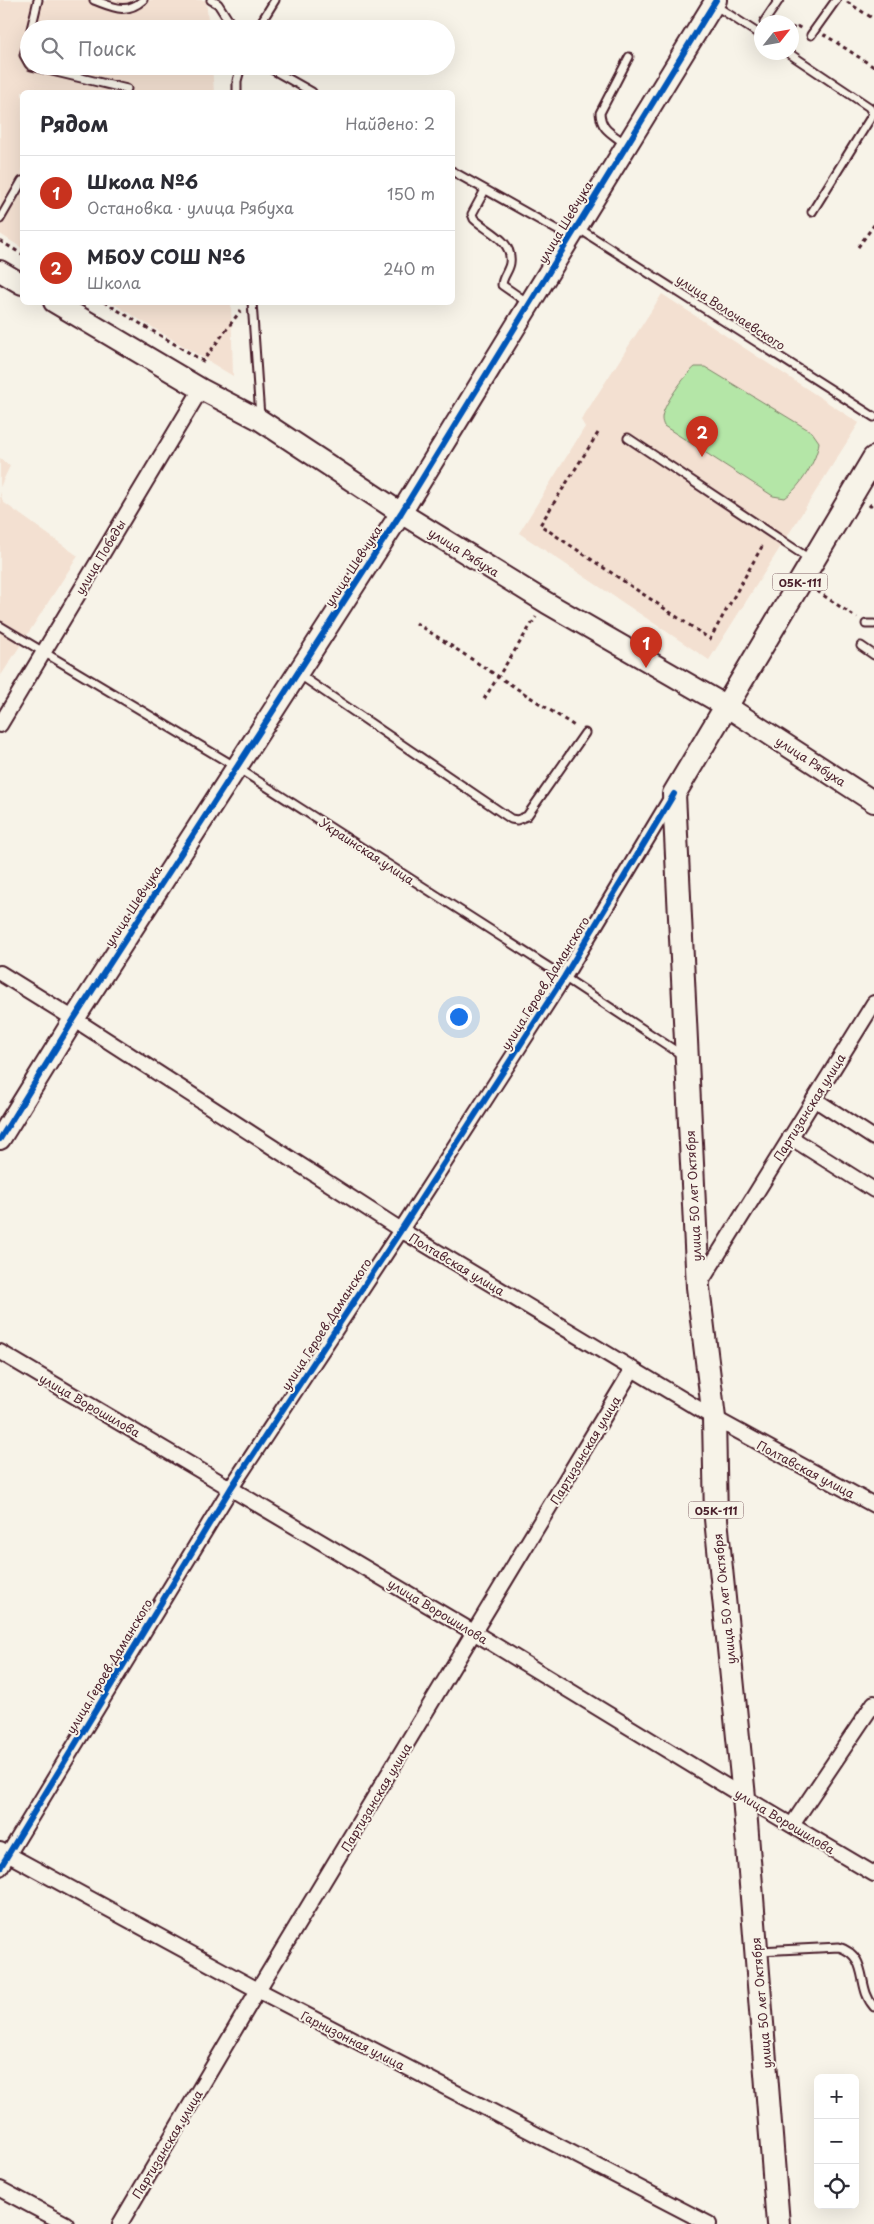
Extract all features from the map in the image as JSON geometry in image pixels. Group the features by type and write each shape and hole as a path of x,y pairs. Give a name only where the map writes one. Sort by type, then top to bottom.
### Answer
{"main road":[{"name":"улица Героев Даманского","path":"674,794 874,458"},
{"name":"улица 50 лет Октября","path":"674,794 698,1287 714,1418 716,1519 744,1797 778,2224"}],"street":[{"name":"улица Шевчука","path":"0,1139 74,1019 401,513 712,1"},
{"path":"0,271 20,283"},
{"name":"улица Рябуха","path":"59,305 201,389 260,420 401,513 547,603 726,706 874,802"},
{"name":"улица Победы","path":"0,726 201,389"},
{"name":"улица Героев Даманского","path":"0,1868 4,1853 231,1488 564,977 674,794"},
{"name":"Полтавская улица","path":"0,973 400,1230 714,1418 874,1505"},
{"name":"Партизанская улица","path":"698,1287 874,1003"},
{"path":"814,1099 874,1138"},
{"path":"790,1137 874,1190"},
{"name":"улица Ворошилова","path":"0,1352 475,1633 874,1874"},
{"name":"Партизанская улица","path":"120,2224 258,1990 632,1370"},
{"path":"792,1825 874,1703"},
{"name":"Гарнизонная улица","path":"4,1853 258,1990 709,2224"},
{"path":"0,2189 66,2224"}],"lane":[{"path":"33,20 38,0"},
{"path":"94,0 125,9 135,8 143,0"},
{"path":"211,0 218,4 228,20"},
{"path":"263,20 275,0"},
{"path":"769,15 779,0"},
{"path":"811,35 836,0"},
{"path":"712,1 754,30"},
{"path":"626,144 604,128 600,120 600,113 629,57"},
{"path":"799,60 869,107 873,114 812,212"},
{"path":"70,75 127,89"},
{"path":"238,90 239,75"},
{"path":"282,75 308,90"},
{"name":"улица Волочаевского","path":"455,173 485,190 572,232 874,417"},
{"path":"485,190 472,214 474,219 502,240 508,248 511,256 510,266 502,281 502,285 529,304"},
{"path":"0,219 19,194"},
{"path":"252,305 260,420"},
{"path":"628,438 813,561"},
{"name":"Украинская улица","path":"0,626 236,767 564,977 686,1058"},
{"path":"861,646 874,655"},
{"path":"297,673 511,819 517,820 527,816 585,733"},
{"path":"757,1952 839,1947 849,1950 860,1964 868,1999 874,2007"}],"path":[{"path":"845,0 874,19"},
{"path":"799,28 819,42 825,36 874,67"},
{"path":"858,248 874,226"},
{"path":"0,241 20,253"},
{"path":"109,305 203,361 244,305"},
{"path":"598,433 540,525 710,639 770,533"},
{"path":"869,509 874,500"},
{"path":"811,598 816,590 870,624"},
{"path":"484,699 547,603"},
{"path":"416,623 585,733"}],"shaded area":[{"path":"0,0 206,0 208,20 20,20 20,75 213,75 214,90 20,90 20,247 0,234"},
{"path":"662,294 859,423 709,660 519,533 585,427 581,420"},
{"path":"115,305 231,305 233,376"},
{"path":"0,459 10,466 0,487"},
{"path":"0,492 3,502 78,556 0,677"}],"green space":[{"path":"695,367 705,367 812,432 819,442 815,457 807,473 785,498 773,496 664,426 662,419 665,407 680,383"}],"cycle path":[{"path":"0,1139 74,1019 401,513 716,0"},
{"path":"0,1868 231,1488 401,1230 564,977 674,794"}],"place":[{"name":"МБОУ СОШ №6","path":"702,457"},
{"name":"Школа №6","path":"646,668"}]}
